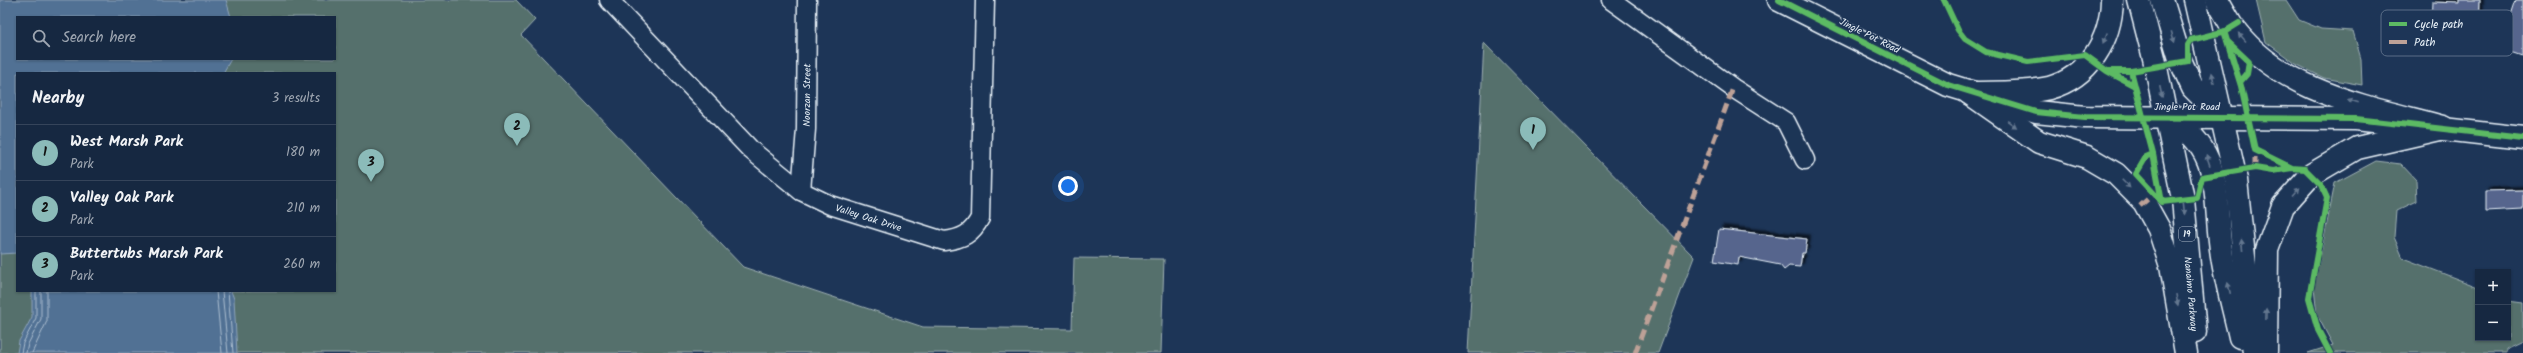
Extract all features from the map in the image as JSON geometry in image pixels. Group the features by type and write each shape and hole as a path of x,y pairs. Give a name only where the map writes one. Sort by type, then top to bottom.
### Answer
{"main road":[{"name":"Jingle Pot Road","path":"1779,0 1927,75 1969,93 2036,112 2085,117 2221,116 2356,119 2523,138"},
{"path":"1969,93 2048,88 2074,76 2092,61 2101,48 2107,33 2112,0"},
{"name":"Nanaimo Parkway","path":"2139,0 2166,116 2183,199 2196,353"},
{"path":"2162,0 2181,62 2193,88 2221,116"},
{"path":"2195,0 2236,180 2254,353"},
{"path":"2217,0 2232,27 2249,44 2283,72 2303,84 2353,102 2444,128"},
{"path":"1969,93 2039,142 2087,157 2116,174 2144,202 2159,230 2171,266 2186,353"},
{"path":"2166,116 2194,136 2206,154 2213,175 2222,256 2244,353"},
{"path":"2266,353 2267,250 2282,206 2311,175 2357,148 2444,128"}],"street":[{"name":"Valley Oak Drive","path":"609,0 751,150 801,191 830,205 944,241 958,240 969,234 978,222 981,211 985,0"},
{"name":"Noorzan Street","path":"801,191 806,129 807,0"},
{"path":"1611,0 1694,61 1786,122 1805,160"}],"green space":[{"path":"0,0 516,0 535,20 521,35 743,267 923,327 1072,329 1074,258 1164,259 1161,353 0,353"},
{"path":"2256,0 2286,0 2299,20 2321,29 2353,31 2361,59 2362,85 2324,78 2296,64 2266,42"},
{"path":"1484,43 1694,257 1658,353 1468,353"},
{"path":"2376,161 2401,164 2416,180 2417,201 2396,211 2394,237 2403,258 2475,286 2475,341 2511,341 2511,301 2523,303 2523,341 2506,349 2506,353 2308,353 2333,345 2317,315 2314,288 2335,183"}],"water":[{"path":"0,0 226,0 231,16 16,16 16,60 230,60 224,72 16,72 16,253 0,254"},
{"path":"32,292 231,292 234,299 237,353 17,353 19,341 32,317"}],"building":[{"path":"2459,0 2480,0 2480,10 2432,10 2432,2 2459,3"},
{"path":"2516,0 2523,0 2523,56 2513,53 2513,10"},
{"path":"2523,190 2523,209 2485,211 2485,191"},
{"path":"1719,229 1807,239 1805,253 1802,253 1800,267 1789,266 1784,270 1780,265 1739,257 1738,265 1714,261"}],"marked path":[{"path":"1635,353 1733,88"},
{"path":"2255,150 2255,168"},
{"path":"2140,206 2157,191"}],"cycle path":[{"path":"1779,0 1948,85 2036,112 2085,117 2356,119 2523,138"},
{"path":"1944,0 1958,30 1965,39 1986,52 2028,62 2085,55 2107,71 2135,86"},
{"path":"2109,71 2131,71 2188,61 2188,45 2191,40 2226,31 2239,23"},
{"path":"2224,31 2241,86 2255,150 2292,168"},
{"path":"2227,41 2249,62 2247,74 2240,82"},
{"path":"2131,71 2153,154 2162,202 2197,198 2202,177 2255,168 2273,171 2292,168 2305,169 2321,185 2327,198 2309,298 2318,330 2330,353"},
{"path":"2153,154 2146,157 2136,174 2161,201"}],"place":[{"name":"Valley Oak Park","path":"517,146"},
{"name":"West Marsh Park","path":"1533,150"},
{"name":"Buttertubs Marsh Park","path":"371,182"}]}
